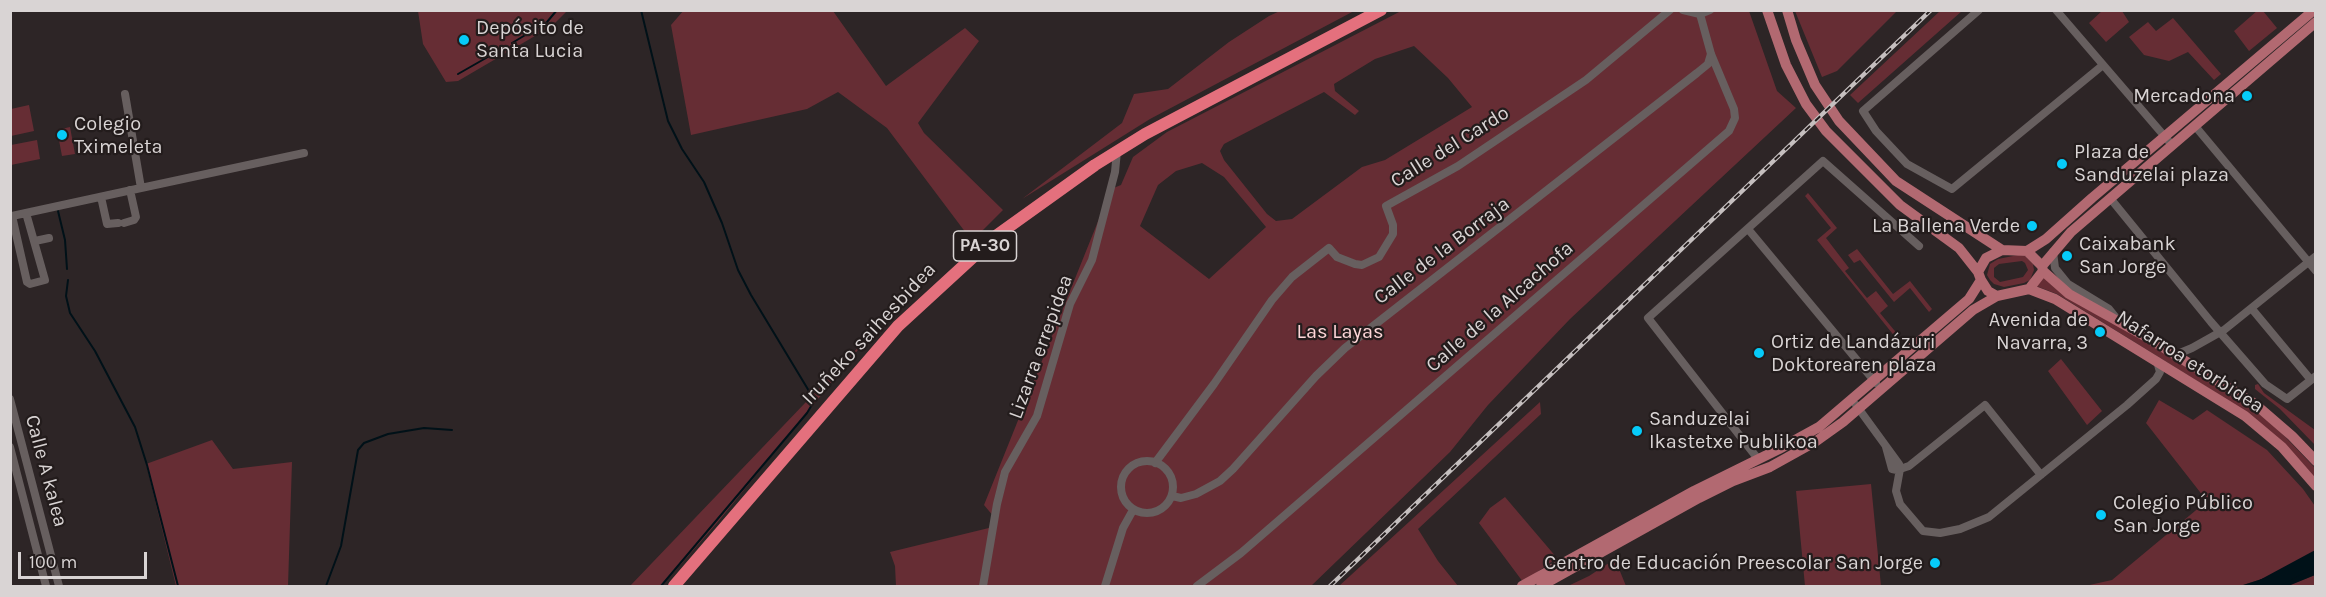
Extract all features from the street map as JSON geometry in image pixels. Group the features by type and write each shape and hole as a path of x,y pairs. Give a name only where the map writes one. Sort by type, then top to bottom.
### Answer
{"highway":[{"name":"Iruñeko saihesbidea","path":"674,586 898,326 996,236 1046,198 1145,134 1381,10"}],"main road":[{"path":"1767,10 1786,64 1806,104 1826,131 1900,205 1959,248 1988,291 1997,296"},
{"path":"1787,10 1796,40 1815,85 1839,121 1896,181 2002,250"},
{"path":"1877,384 1973,310 1997,296 2029,290 2053,251 2071,232 2314,10"},
{"path":"1541,586 1699,498 1782,460 1815,442 1968,299 1986,258 2002,250 2026,251 2046,239 2092,198 2169,141 2195,126 2314,28"},
{"path":"2026,251 2042,268"},
{"name":"Nafarroa etorbidea","path":"2042,268 2069,294 2120,321 2255,404 2292,436 2316,461"},
{"name":"Nafarroa etorbidea","path":"2029,290 2055,299 2245,416 2282,447 2316,486"},
{"path":"1522,586 1694,491 1819,427 1855,404"}],"street":[{"name":"Calle del Cardo","path":"1155,463 1214,384 1272,300 1292,277 1329,248 1337,257 1354,264 1362,265 1379,257 1393,234 1393,225 1386,206 1458,166 1586,80 1670,10"},
{"path":"1683,10 1700,15 1710,10"},
{"path":"1979,10 1863,111 1876,131 1907,164 1952,189 2103,65"},
{"path":"2056,10 2169,141"},
{"name":"Calle de la Alcachofa","path":"1197,586 1241,553 1729,131 1735,118 1734,109 1711,54 1700,15"},
{"name":"Calle de la Borraja","path":"1172,496 1181,498 1196,494 1220,481 1316,376 1345,348 1697,73 1708,64 1711,54"},
{"path":"125,94 141,188"},
{"path":"2195,126 2312,259 2316,271"},
{"name":"Lizarra errepidea","path":"983,586 1005,472 1037,416 1070,304 1092,260 1115,172 1117,151"},
{"path":"26,213 45,280 30,284 27,282 11,216 304,153"},
{"path":"1758,459 1648,318 1823,160 1919,246"},
{"path":"101,196 107,224 122,223 134,220 136,217 130,190"},
{"path":"2110,198 2220,333 2265,384 2287,399 2313,378 2252,309"},
{"path":"1748,229 1877,384"},
{"path":"35,241 49,238"},
{"name":"Nafarroa etorbidea","path":"2053,251 2055,268 2059,275 2079,292 2109,309 2120,321"},
{"path":"2175,355 2220,333 2312,259"},
{"path":"1900,469 1896,486 1899,501 1919,528 1930,533 1960,529 1989,517 2156,379 2160,372 2157,360"},
{"name":"Calle A kalea","path":"10,399 59,586"},
{"path":"1855,404 1886,447 1892,469 1900,469 1918,459 1985,405 2041,475"},
{"name":"Calle A kalea","path":"10,447 46,586"},
{"path":"1148,461 1162,466 1172,480 1172,496 1163,508 1156,512 1141,513 1134,510 1123,498 1121,482 1124,474 1135,464 1148,461"},
{"path":"1105,586 1123,528 1134,510"}],"green space":[{"path":"418,10 567,11 552,26 458,81 446,82 423,44"},
{"path":"684,10 833,11 886,86 965,28 979,41 918,123 924,133 1003,210 972,241 887,128 838,92 807,109 691,135 671,25"},
{"path":"1282,10 1354,11 1150,119 1022,199 1122,123 1134,94 1168,89 1229,42"},
{"path":"1795,10 1897,11 1837,71 1822,77"},
{"path":"2103,10 2122,11 2129,22 2106,42 2089,23"},
{"path":"2258,10 2263,11 2277,28 2249,51 2234,31"},
{"name":"Las Layas","path":"1401,11 1749,11 1777,91 1796,108 1570,319 1488,405 1450,452 1311,586 896,586 895,566 890,552 993,527 994,517 984,505 1111,189 1121,185 1133,157 1167,132","holes":["1414,46 1448,78 1472,107 1385,160 1362,167 1292,219 1276,221 1267,214 1224,160 1220,151 1224,144 1324,92 1355,115 1359,111 1335,91 1334,84 1375,59","1202,163 1224,177 1266,227 1209,279 1140,226 1158,185 1176,171"]},
{"path":"1940,11 1962,11 1858,103 1850,95"},
{"path":"2173,18 2221,74 2214,80 2188,52 2169,61 2144,55 2129,37 2148,22 2156,31"},
{"path":"29,105 34,131 11,136 11,109"},
{"path":"70,127 75,154 62,156 57,130"},
{"path":"37,140 40,159 11,165 11,145"},
{"path":"1808,193 1837,228 1826,238 1849,268 1845,271 1867,298 1876,291 1888,306 1880,313 1899,336 1896,338 1817,240 1831,228 1805,196"},
{"path":"1857,249 1893,294 1910,281 1932,309 1929,312 1910,288 1894,302 1860,260 1854,263 1848,255"},
{"path":"2025,256 2033,264 2034,270 2030,280 2004,287 1994,284 1987,275 1990,264 1998,259","holes":["2022,261 2028,270 2023,277 2000,282 1994,277 1994,268 1999,264"]},
{"path":"2044,274 2271,422 2315,468 2315,478 2215,392 2057,294 2036,286"},
{"path":"871,334 717,523 662,586 630,586"},
{"path":"2061,359 2102,411 2087,425 2048,371"},
{"path":"2258,384 2264,393 2315,430 2315,445 2280,409 2255,389 2255,385"},
{"path":"2159,400 2193,420 2207,410 2267,450 2303,489 2315,506 2315,562 2240,586 2085,586 2112,580 2207,501 2146,423"},
{"path":"1540,402 1541,414 1418,529 1438,561 1458,586 1339,586"},
{"path":"212,440 233,469 292,462 288,586 176,586 146,464"},
{"path":"1871,484 1881,586 1805,586 1796,491"},
{"path":"1505,497 1557,558 1523,582 1479,523 1490,508"},
{"path":"1615,559 1626,586 1568,586 1589,576"},
{"path":"2315,575 2315,586 2288,586"}],"shaded area":[{"path":"2315,562 2315,575 2288,586 2240,586"}],"waterway":[{"path":"512,43 547,22 557,10"},
{"path":"641,10 668,121 682,149 704,182 722,223 738,270 812,396 813,403 661,586"},
{"path":"458,74 493,54"},
{"path":"58,211 65,240 67,269"},
{"path":"68,280 66,296 70,313 95,351 135,427 178,586"},
{"path":"326,586 341,546 358,450 364,443 388,434 424,428 452,430"},
{"path":"2264,586 2316,558"}],"railway":[{"path":"1330,586 1931,10"}],"place":[{"name":"Depósito de Santa Lucia","path":"464,40"},
{"name":"Mercadona","path":"2247,96"},
{"name":"Colegio Tximeleta","path":"62,135"},
{"name":"Plaza de Sanduzelai plaza","path":"2062,164"},
{"name":"La Ballena Verde","path":"2032,226"},
{"name":"Caixabank San Jorge","path":"2067,256"},
{"name":"Avenida de Navarra, 3","path":"2100,332"},
{"name":"Ortiz de Landázuri Doktorearen plaza","path":"1759,353"},
{"name":"Sanduzelai Ikastetxe Publikoa","path":"1637,431"},
{"name":"Colegio Público San Jorge","path":"2101,515"},
{"name":"Centro de Educación Preescolar San Jorge","path":"1935,563"}]}
